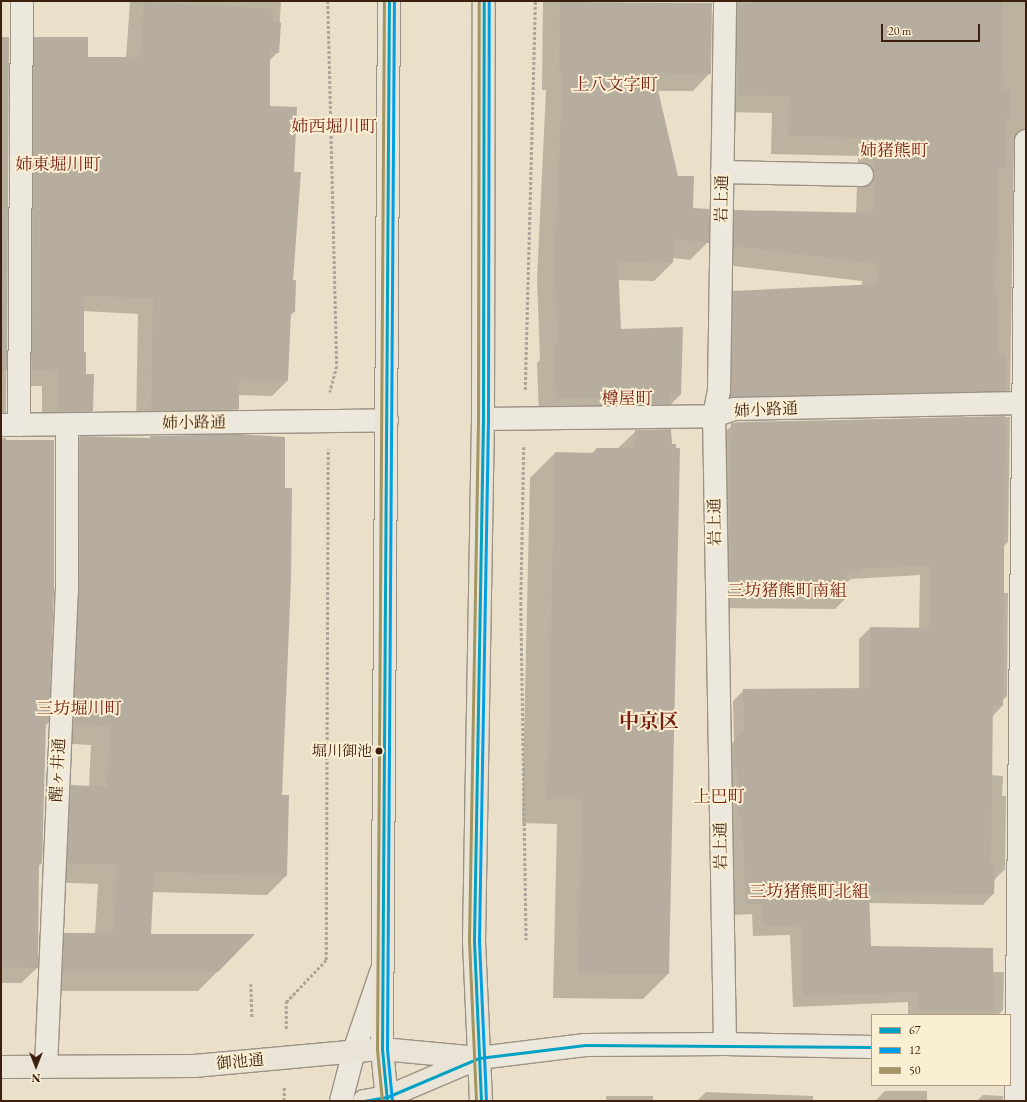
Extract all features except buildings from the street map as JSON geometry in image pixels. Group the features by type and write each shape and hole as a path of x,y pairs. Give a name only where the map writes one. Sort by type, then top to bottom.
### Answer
{"main road":[{"path":"387,1099 382,1049 389,1"},
{"path":"481,1101 474,940 483,419 484,1"},
{"name":"御池通","path":"1,1067 194,1066 382,1049 479,1058"},
{"name":"御池通","path":"364,1101 387,1099 479,1058"}],"street":[{"path":"10,425 22,1"},
{"name":"岩上通","path":"725,1 719,391 714,416 725,1044"},
{"path":"1016,1101 1022,878 1026,141"},
{"path":"722,172 862,175"},
{"name":"姉小路通","path":"483,419 714,416 734,409 1025,403"},
{"name":"姉小路通","path":"10,425 386,420"},
{"name":"醒ヶ井通","path":"46,1067 67,590 68,425"},
{"path":"342,1101 354,1051 383,967"},
{"name":"御池通","path":"479,1058 585,1045 725,1044 871,1047"}],"path":[{"path":"284,1101 286,1002 326,960 329,397 337,366 328,1"},
{"path":"526,940 521,603 535,1"},
{"path":"251,984 252,1017"}],"transit line":[{"name":"50","path":"382,1101 377,1049 384,1"},
{"name":"67","path":"387,1101 382,1049 389,1"},
{"name":"12","path":"392,1101 387,1049 394,1"},
{"name":"50","path":"476,1101 469,940 478,419 479,1"},
{"name":"67","path":"481,1101 474,940 483,419 484,1"},
{"name":"12","path":"486,1101 479,940 488,419 489,1"},
{"name":"67","path":"364,1101 387,1097 479,1058 585,1045 871,1047"}],"place":[{"name":"堀川御池","path":"379,751"}],"district":[{"name":"上八文字町","path":"615,85"},
{"name":"姉西堀川町","path":"334,127"},
{"name":"姉猪熊町","path":"894,151"},
{"name":"姉東堀川町","path":"58,165"},
{"name":"樽屋町","path":"627,399"},
{"name":"三坊猪熊町南組","path":"787,591"},
{"name":"三坊堀川町","path":"79,709"},
{"name":"中京区","path":"649,721"},
{"name":"上巴町","path":"719,797"},
{"name":"三坊猪熊町北組","path":"809,892"}]}
